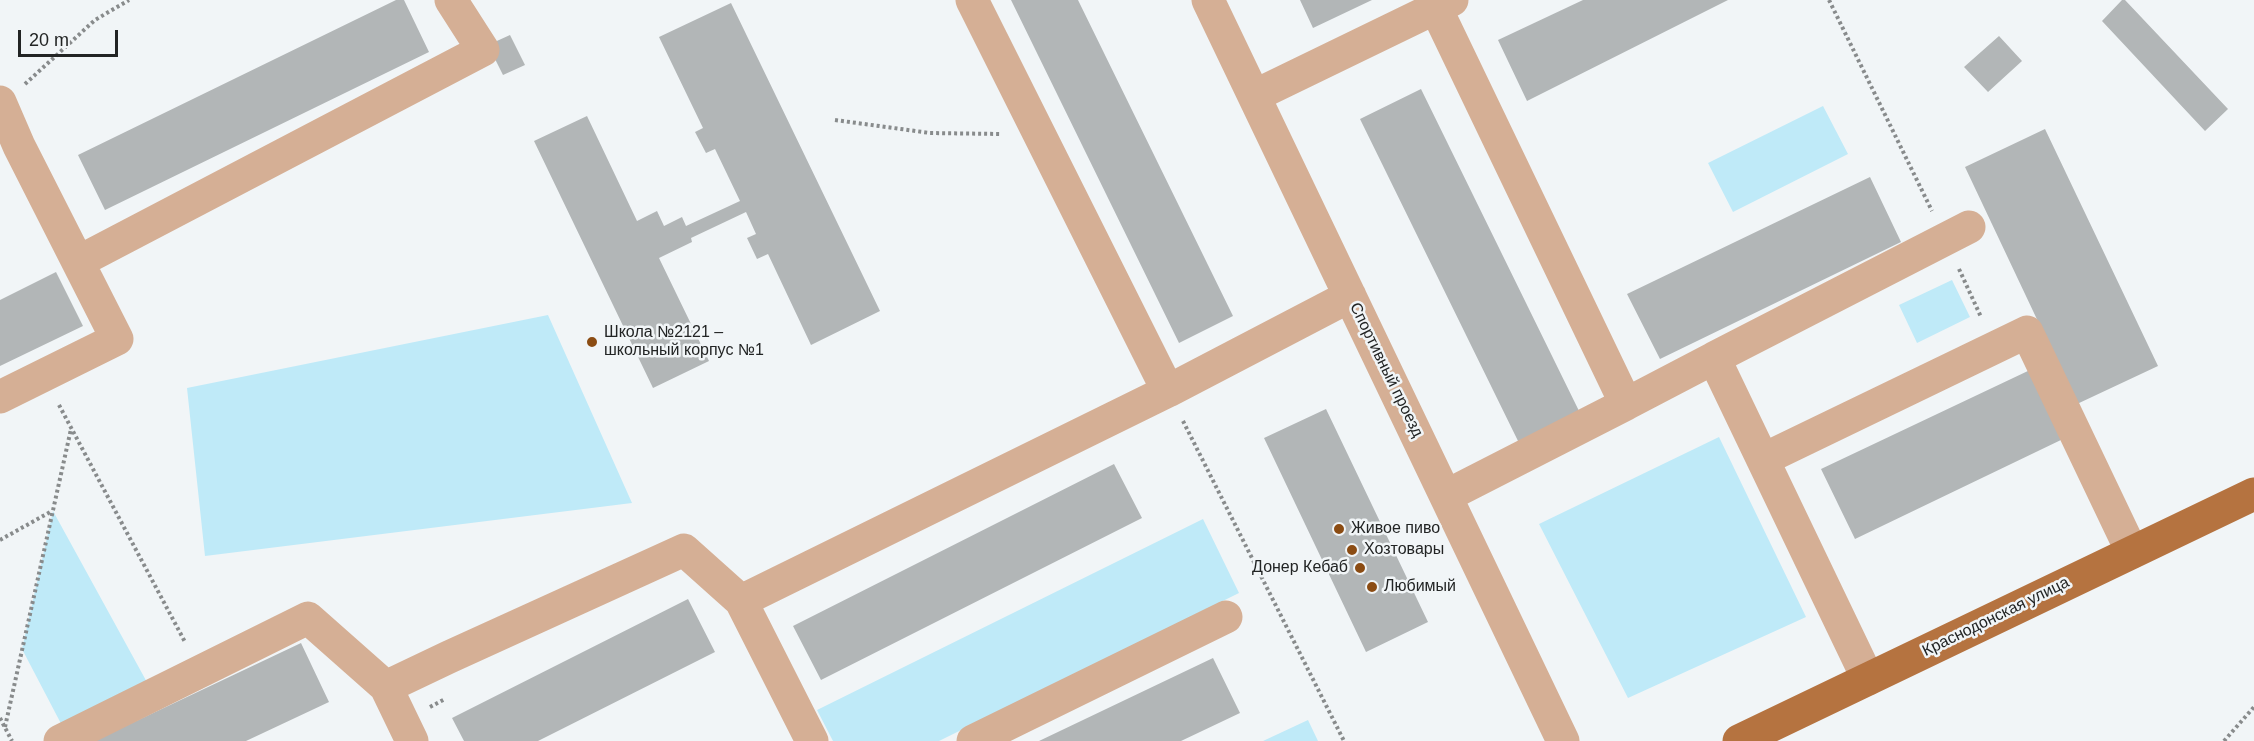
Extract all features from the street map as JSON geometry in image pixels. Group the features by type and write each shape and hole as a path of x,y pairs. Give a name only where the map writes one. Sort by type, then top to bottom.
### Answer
{"main road":[{"name":"Краснодонская улица","path":"1739,741 2254,494"}],"street":[{"path":"78,262 483,50 451,0"},
{"path":"972,0 1167,391"},
{"name":"Спортивный проезд","path":"1208,0 1563,741"},
{"path":"1254,96 1440,3 1626,404"},
{"path":"0,397 117,339 78,262 10,151 1,104"},
{"path":"1446,496 1957,233"},
{"path":"741,601 1167,391 1350,296"},
{"path":"1764,459 2027,332 2132,552"},
{"path":"1714,358 1868,679"},
{"path":"386,687 684,550 741,601 812,741"},
{"path":"973,741 1226,617"},
{"path":"60,741 308,618 386,687 412,741"}],"path":[{"path":"1,104 95,20 129,0"},
{"path":"1829,0 1957,233 1995,347"},
{"path":"835,120 930,133 1039,134"},
{"path":"43,376 201,672"},
{"path":"1167,391 1344,741"},
{"path":"5,727 72,428"},
{"path":"0,540 53,511"},
{"path":"2224,741 2254,707"},
{"path":"0,718 12,741"}],"shaded area":[{"path":"1823,106 1848,154 1733,212 1708,163"},
{"path":"1952,280 1970,317 1917,343 1899,305"},
{"path":"548,315 632,503 205,556 187,388"},
{"path":"1719,437 1806,617 1628,698 1539,524"},
{"path":"53,511 154,695 68,737 22,649"},
{"path":"1203,519 1239,593 939,741 833,741 817,710"},
{"path":"1308,720 1318,741 1263,741"}],"building":[{"path":"396,0 404,0 429,52 105,210 78,155"},
{"path":"1011,0 1078,0 1233,316 1179,343"},
{"path":"1300,0 1372,0 1313,28"},
{"path":"1583,0 1728,0 1527,101 1498,40"},
{"path":"2122,0 2125,0 2228,109 2205,131 2102,21"},
{"path":"731,3 880,311 811,345 768,254 757,259 747,238 756,234 746,212 691,238 692,242 659,258 709,361 653,388 534,141 587,116 637,221 657,211 664,226 682,217 686,226 740,201 715,149 706,153 695,132 703,128 659,37"},
{"path":"510,35 525,65 503,75 488,45"},
{"path":"1999,36 2022,61 1988,92 1964,67"},
{"path":"1421,89 1580,413 1519,443 1360,119"},
{"path":"2045,129 2158,366 2077,404 1965,167"},
{"path":"1870,177 1901,242 1660,359 1627,294"},
{"path":"56,272 83,326 0,366 0,300"},
{"path":"2030,370 2063,439 1855,539 1821,469"},
{"path":"1326,409 1428,622 1366,652 1264,438"},
{"path":"1114,464 1142,518 821,680 793,626"},
{"path":"688,599 715,652 538,741 464,741 452,718"},
{"path":"301,643 329,702 246,741 94,741"},
{"path":"1213,658 1240,713 1181,741 1039,741"}],"place":[{"name":"Школа №2121 – школьный корпус №1","path":"592,342"},
{"name":"Живое пиво","path":"1339,529"},
{"name":"Хозтовары","path":"1352,550"},
{"name":"Донер Кебаб","path":"1360,568"},
{"name":"Любимый","path":"1372,587"}]}
